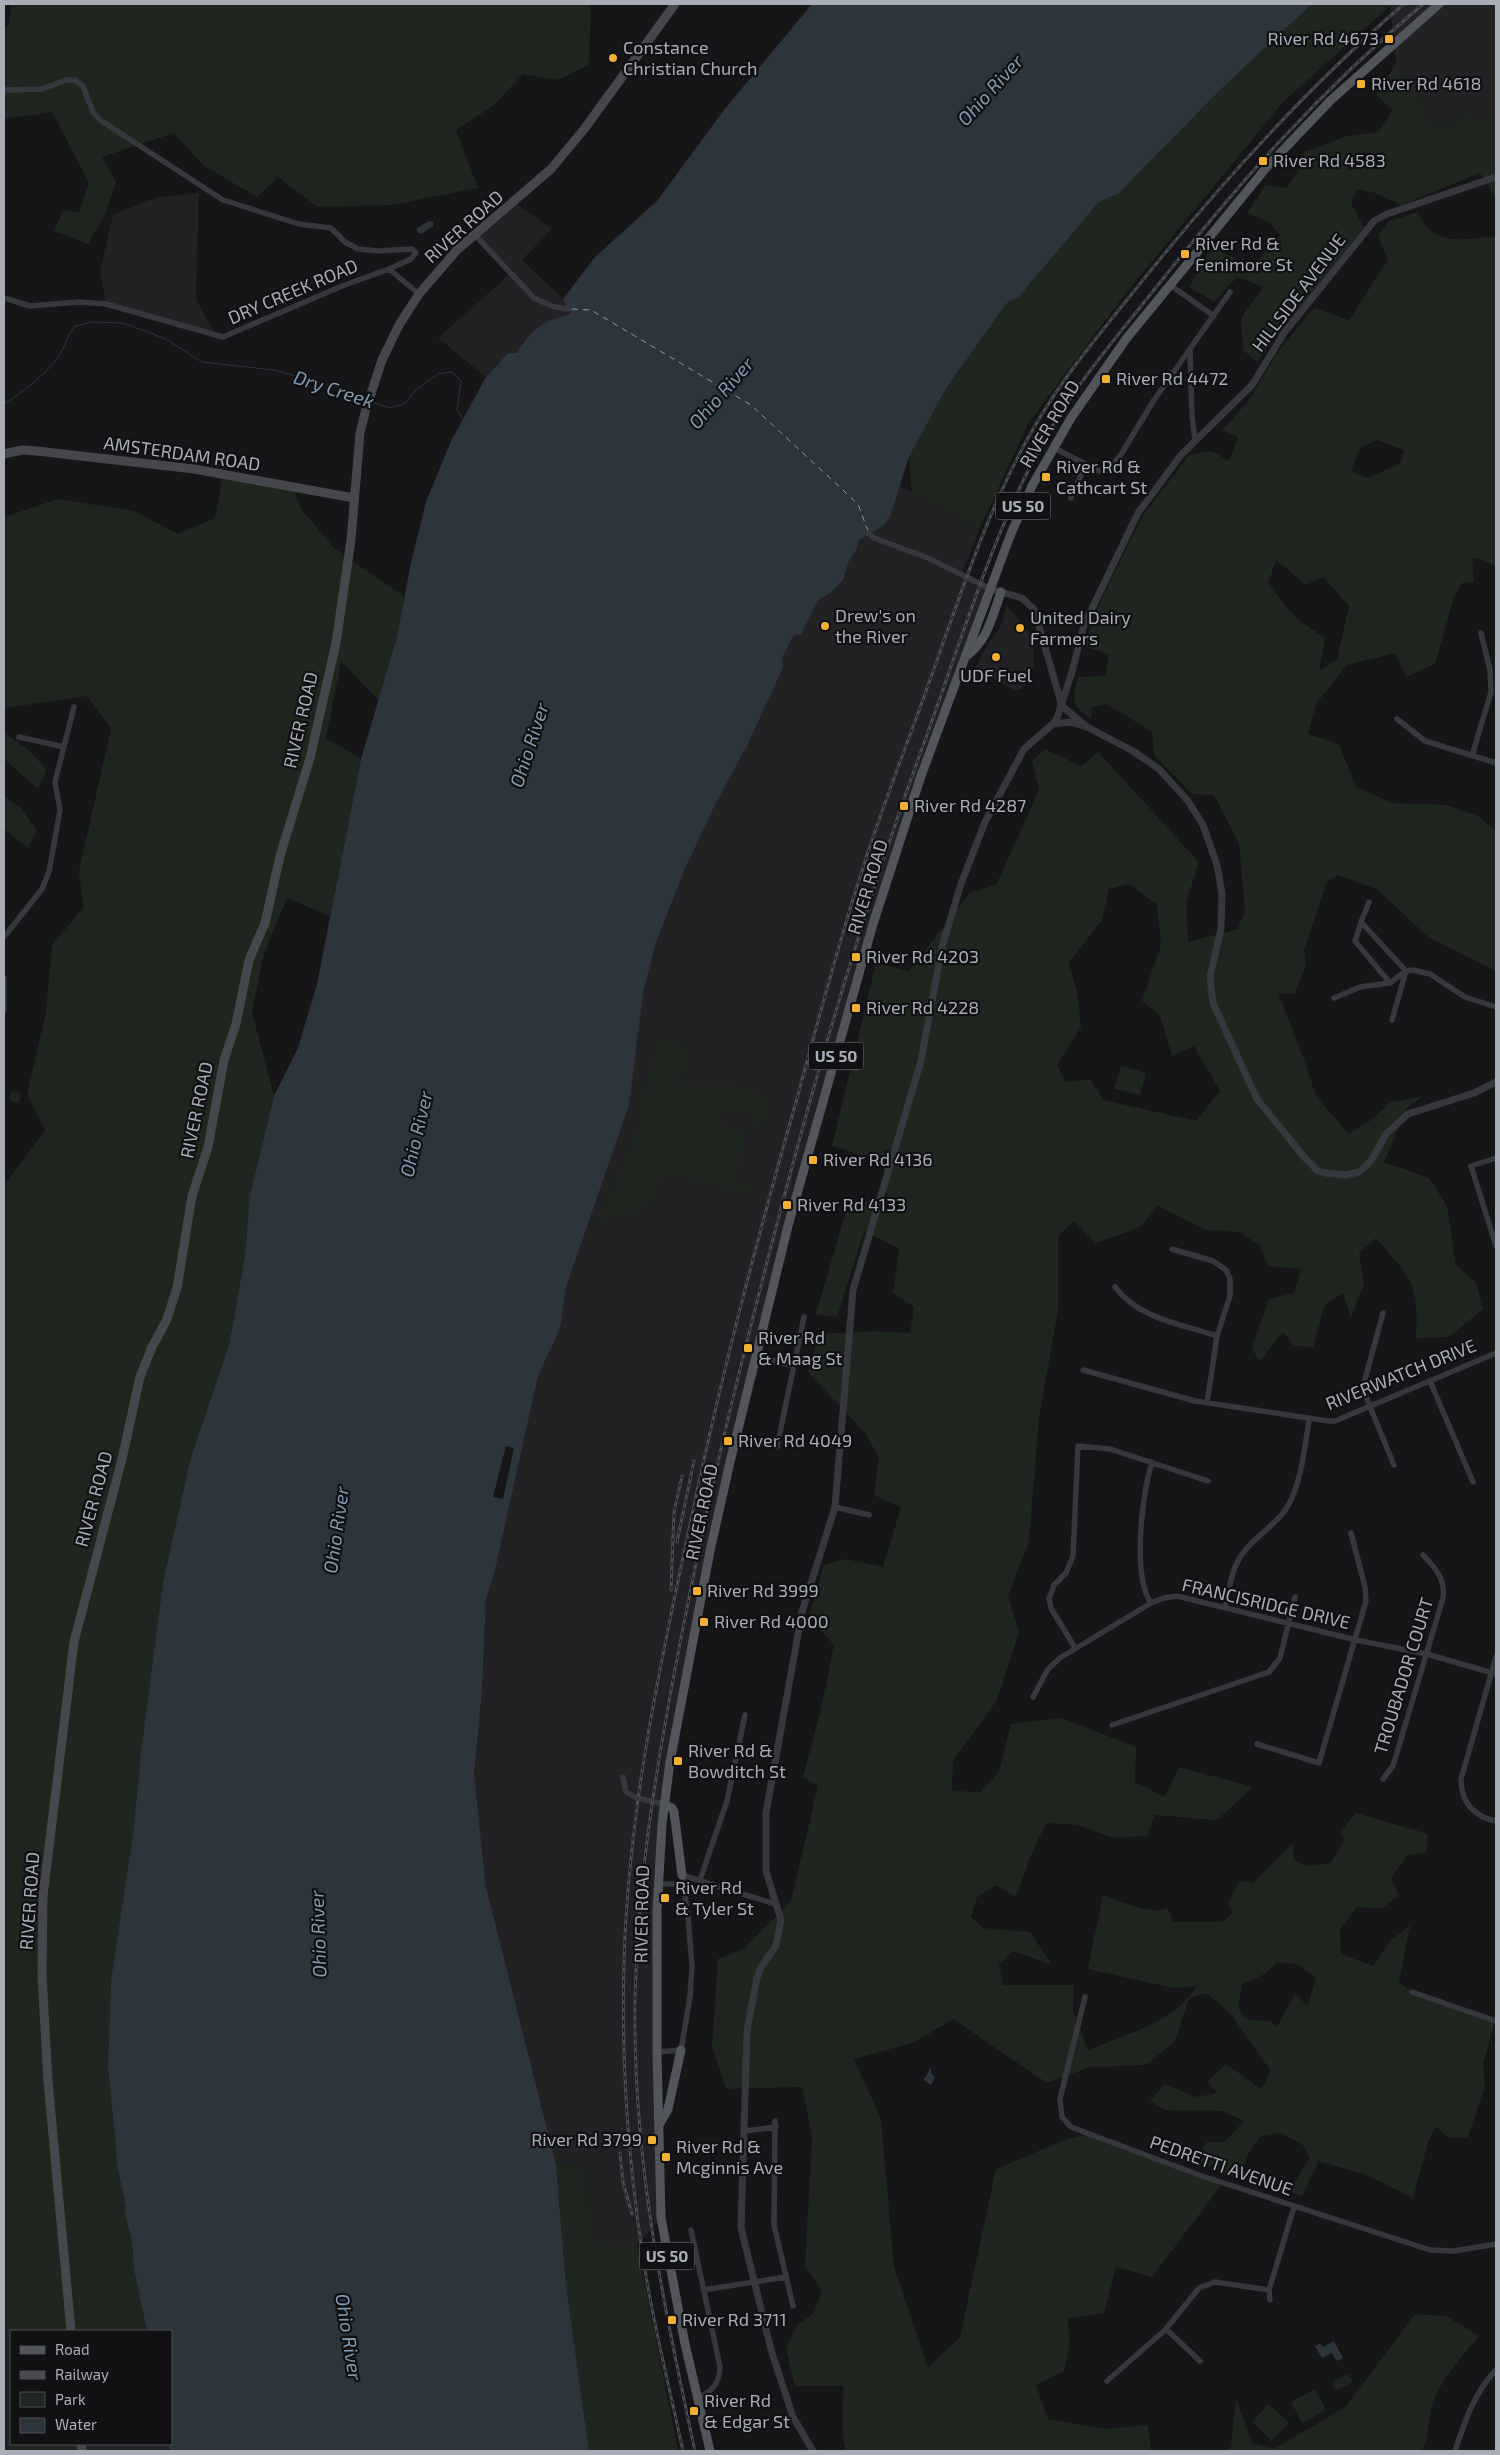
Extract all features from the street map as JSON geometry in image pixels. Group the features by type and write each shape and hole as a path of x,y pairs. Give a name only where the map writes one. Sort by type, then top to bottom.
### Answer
{"main road":[{"name":"RIVER ROAD","path":"71,2330 48,2081 42,1976 43,1896 74,1642 122,1459 140,1376 152,1347 167,1319 177,1288 192,1196 208,1147 224,1060 236,1024 249,960 265,923 280,856 310,758 336,644 351,540 360,434 371,390 382,360 399,325 418,294 448,259 474,234 520,198 551,169 589,123 675,4"},
{"name":"RIVER ROAD","path":"710,2451 674,2292 661,2218 657,2052 658,1884 664,1804 670,1762 710,1551 755,1355 788,1226 873,924 921,776 1020,512 1054,448 1107,363 1234,205 1297,134 1368,65 1439,4"},
{"name":"AMSTERDAM ROAD","path":"4,454 22,450 37,451 194,469 354,498"},
{"path":"965,657 978,648 984,638 1001,592"},
{"path":"664,1804 672,1808 674,1812 682,1880"},
{"path":"658,2127 668,2109 681,2050"}],"street":[{"name":"DRY CREEK ROAD","path":"4,90 42,89 67,80 75,80 83,86 90,106 100,120 223,200 299,224 332,228 345,242 358,249 415,251 415,257 389,269 342,286 223,337 106,304 79,302 30,306 4,298"},
{"name":"HILLSIDE AVENUE","path":"813,2451 793,2417 772,2353 741,2228 747,2030 757,1978 778,1939 781,1920 766,1871 765,1831 769,1792 802,1612 835,1507 853,1290 920,1061 942,947 961,884 985,822 1024,749 1053,724 1062,706 1084,625 1138,513 1180,455 1246,392 1284,333 1374,221 1387,214 1496,177"},
{"path":"474,234 534,298 554,307 569,309"},
{"path":"389,269 418,294"},
{"path":"1170,285 1214,316"},
{"path":"1054,448 1102,471 1108,470 1118,458 1149,407 1230,292"},
{"path":"1190,351 1192,416 1195,440"},
{"path":"1071,498 1086,464"},
{"path":"868,532 874,538 928,558 991,589 1022,598 1034,609 1062,706 1087,727"},
{"path":"1472,756 1490,692 1490,670 1481,633"},
{"path":"1055,682 1069,682"},
{"path":"4,937 42,889 47,879 59,819 55,782 74,707"},
{"path":"1397,720 1425,741 1496,763"},
{"path":"1053,724 1070,722 1087,727 1133,751 1159,769 1188,801 1203,825 1214,852 1222,894 1221,929 1210,976 1212,1003 1257,1099 1318,1171 1339,1176 1359,1172 1371,1161 1386,1134 1408,1114 1474,1093 1496,1082"},
{"path":"19,737 64,747"},
{"path":"1369,902 1355,941 1390,983"},
{"path":"1361,922 1406,971"},
{"path":"1334,998 1360,987 1390,983 1406,971 1413,970 1430,974 1465,997 1496,1007"},
{"path":"1392,1020 1406,971"},
{"path":"4,978 4,1009"},
{"path":"1496,1158 1471,1166 1496,1246"},
{"path":"1172,1249 1213,1261 1226,1270 1231,1284 1230,1296 1217,1336 1207,1404"},
{"path":"1115,1286 1127,1301 1142,1312 1217,1336"},
{"path":"1383,1313 1365,1375 1364,1390 1394,1465"},
{"path":"777,1447 804,1317"},
{"name":"RIVERWATCH DRIVE","path":"1083,1370 1207,1404 1309,1420 1335,1421 1496,1353"},
{"path":"755,1355 793,1366"},
{"path":"1430,1381 1472,1482"},
{"path":"1225,1607 1238,1559 1246,1548 1280,1516 1291,1498 1302,1463 1309,1420"},
{"path":"1075,1648 1052,1608 1049,1599 1054,1585 1070,1567 1073,1556 1078,1446 1110,1449 1208,1480"},
{"path":"1151,1603 1143,1584 1141,1567 1144,1489 1152,1462"},
{"path":"835,1507 869,1515"},
{"path":"1257,1744 1319,1763 1364,1611 1366,1594 1351,1533"},
{"name":"TROUBADOR COURT","path":"1383,1779 1393,1766 1443,1598 1444,1588 1440,1574 1423,1555"},
{"name":"FRANCISRIDGE DRIVE","path":"1033,1697 1048,1669 1060,1658 1151,1603 1177,1596 1356,1640 1427,1654 1494,1674"},
{"path":"1112,1725 1269,1672 1280,1658 1296,1597"},
{"path":"1496,1657 1494,1674 1461,1779 1462,1793 1469,1806 1483,1817 1496,1821"},
{"path":"700,1880 727,1801 745,1715"},
{"path":"623,1777 626,1792 637,1798 664,1804"},
{"path":"658,1884 682,1880 700,1880 776,1903"},
{"path":"657,2052 681,2050 690,1997 692,1966 690,1926 682,1880"},
{"path":"1412,1992 1496,2021"},
{"name":"PEDRETTI AVENUE","path":"1085,1997 1060,2099 1061,2111 1067,2124 1075,2130 1202,2176 1437,2252 1496,2244"},
{"path":"745,2131 776,2124 774,2225 792,2306"},
{"path":"1270,2300 1269,2290 1294,2207"},
{"path":"691,2230 720,2372 712,2389 698,2398"},
{"path":"703,2290 786,2278"},
{"path":"1107,2381 1166,2329 1199,2288 1215,2282 1269,2290"},
{"path":"1166,2329 1200,2361"},
{"path":"1455,2451 1470,2407 1484,2384 1496,2370"}],"shaded area":[{"path":"1390,4 1496,4 1496,111 1478,123 1466,112 1456,121 1438,129 1396,63"},
{"path":"199,193 196,300 217,336 106,304 100,273 113,214 159,197"},
{"path":"514,202 552,229 522,260 563,299 571,314 525,338 517,353 508,353 486,377 438,338 511,273 474,234"},
{"path":"900,486 979,530 961,575 991,589 896,852 755,1355 670,1762 659,1866 661,2218 637,2245 596,2245 583,2163 556,2164 486,1887 474,1775 482,1691 486,1599 494,1575 538,1376 560,1329 566,1287 656,943 684,871 715,805 748,744 783,668 782,659 794,635 801,634 819,598 831,593 844,579 848,563 856,551 859,540 891,514"},
{"path":"1007,606 1033,636 1034,665 1028,680 1021,689 1015,690 990,677 977,676 972,673 990,640 1000,628"},
{"path":"81,2445 168,2445 170,2451 82,2451"}],"green space":[{"path":"11,4 591,4 589,65 558,80 523,74 494,105 456,130 478,188 390,205 318,207 278,177 257,197 203,165 174,133 102,157 116,182 105,215 88,244 54,231 63,210 79,212 89,183 52,112 4,119 4,27 9,26"},
{"path":"1312,4 1391,5 1283,102 1126,293 1029,422 979,530 912,493 909,457 947,387 1007,303 1019,297 1098,203 1119,193 1219,91"},
{"path":"1396,63 1438,129 1456,121 1466,111 1478,123 1496,111 1496,198 1480,173 1401,205 1375,193 1357,189 1351,204 1364,227 1257,362 1243,350 1241,318 1263,287 1237,277 1214,302 1189,287 1212,247 1252,267 1280,235 1269,222 1247,213 1266,185 1286,188 1303,165 1304,152 1347,136 1378,132 1393,110 1376,95"},
{"path":"1418,212 1432,232 1441,236 1451,239 1496,237 1496,566 1477,558 1472,558 1474,582 1462,583 1454,597 1435,664 1406,677 1395,653 1347,665 1316,704 1308,734 1339,744 1356,787 1392,803 1446,805 1478,816 1496,831 1496,971 1428,937 1378,890 1338,875 1327,881 1304,950 1306,966 1294,994 1278,993 1316,1096 1349,1134 1371,1120 1391,1102 1423,1096 1407,1108 1384,1162 1429,1178 1447,1206 1456,1265 1476,1283 1483,1309 1449,1337 1416,1338 1416,1304 1410,1282 1405,1273 1376,1238 1359,1253 1364,1284 1351,1318 1343,1293 1324,1306 1313,1348 1293,1345 1283,1332 1259,1362 1252,1347 1269,1299 1294,1293 1301,1269 1268,1266 1260,1246 1240,1232 1206,1230 1158,1206 1140,1227 1096,1243 1074,1221 1058,1236 1058,1310 1039,1418 1029,1541 1008,1596 1019,1632 997,1700 953,1761 952,1791 981,1792 999,1771 1011,1724 1062,1718 1136,1747 1135,1782 1165,1797 1179,1767 1253,1787 1217,1820 1155,1815 1147,1836 1113,1838 1078,1825 1046,1823 1029,1860 1016,1897 996,1885 977,1897 971,1917 983,1928 1030,1932 1052,1965 1013,1951 999,1964 1003,1985 1074,1985 1073,2010 1088,2050 1133,2033 1163,2018 1188,1998 1197,1986 1173,1988 1088,1969 1103,1895 1145,1909 1162,1910 1168,1908 1173,1922 1222,1922 1233,1913 1228,1904 1239,1881 1253,1883 1293,1843 1294,1861 1307,1866 1331,1863 1345,1839 1340,1832 1356,1813 1428,1834 1426,1853 1407,1855 1391,1878 1399,1895 1381,1909 1357,1907 1340,1930 1341,1954 1373,1966 1390,1941 1410,1925 1399,1982 1412,1992 1495,2021 1483,2064 1485,2086 1468,2137 1449,2138 1436,2127 1428,2142 1413,2198 1367,2175 1319,2161 1302,2196 1292,2192 1294,2183 1310,2158 1303,2145 1281,2133 1261,2136 1247,2156 1242,2177 1221,2175 1224,2168 1219,2163 1205,2168 1197,2158 1207,2142 1224,2142 1244,2121 1223,2111 1164,2110 1150,2101 1165,2084 1196,2097 1218,2093 1207,2082 1226,2064 1261,2089 1271,2071 1229,2012 1206,1993 1189,1999 1175,2041 1146,2065 1090,2067 1047,2083 953,2019 915,2042 854,2059 881,2119 894,2267 928,2368 960,2337 996,2169 1067,2139 1089,2134 1223,2183 1152,2277 1116,2267 1104,2313 1068,2319 1070,2345 1064,2371 1036,2385 1048,2419 1105,2429 1148,2425 1151,2451 846,2451 842,2433 843,2386 795,2386 786,2348 797,2325 814,2313 822,2290 805,2267 812,2136 802,2087 726,2089 712,2046 718,1959 744,1949 791,1901 818,1786 803,1777 820,1713 834,1645 809,1617 824,1565 846,1559 883,1567 901,1507 874,1495 879,1457 865,1433 808,1372 819,1334 876,1331 910,1333 914,1307 893,1293 899,1249 864,1231 837,1317 816,1314 849,1201 888,1202 883,1162 832,1146 876,963 909,971 970,893 996,885 1039,790 1032,761 1045,749 1081,766 1098,752 1199,862 1186,903 1188,942 1238,929 1245,910 1239,844 1214,795 1192,794 1154,755 1152,732 1107,704 1092,707 1091,719 1076,705 1074,691 1078,677 1105,676 1109,654 1086,647 1092,619 1142,517 1189,455 1212,451 1229,461 1238,437 1223,430 1250,399 1279,350 1314,308 1349,320 1388,260 1378,235 1389,221","holes":["1377,440 1404,450 1401,463 1367,478 1351,471 1360,448","1276,560 1306,585 1323,577 1349,606 1337,659 1319,671 1325,638 1297,619 1268,584","1130,884 1157,905 1161,945 1142,1001 1160,1016 1172,1056 1194,1046 1220,1091 1196,1121 1104,1100 1090,1079 1066,1082 1057,1065 1081,1027 1078,996 1069,963 1102,920 1109,889","1277,1962 1297,1964 1316,1977 1308,2006 1295,1994 1277,2027 1271,2022 1246,2019 1238,2008 1242,1984 1265,1974"]},
{"path":"223,474 293,487 301,509 335,549 405,597 397,637 379,701 341,661 326,738 361,759 330,916 287,898 264,954 252,1012 274,1096 250,1195 245,1256 229,1345 191,1457 163,1582 141,1752 133,1834 111,1980 108,2068 118,2170 132,2243 134,2269 147,2330 10,2330 10,2445 81,2445 82,2451 4,2451 4,1185 45,1130 27,1094 46,1013 52,945 83,908 79,871 111,729 87,696 4,708 4,517 58,499 134,511 178,534 215,518"},
{"path":"4,733 29,750 47,770 38,789 4,759"},
{"path":"4,796 22,809 37,831 28,848 4,829"},
{"path":"657,1036 678,1042 689,1053 691,1069 678,1078 677,1082 680,1085 742,1085 774,1100 765,1124 745,1132 738,1180 747,1187 753,1184 750,1195 663,1174 645,1212 617,1216 595,1228 631,1147","holes":["733,1109 754,1117 751,1128 712,1125"]},
{"path":"1121,1066 1146,1073 1140,1095 1114,1089"},
{"path":"15,1091 21,1097 15,1103 9,1097"},
{"path":"583,2163 596,2245 637,2245 678,2451 589,2451 566,2285 556,2164"},
{"path":"1415,2314 1446,2316 1479,2336 1453,2367 1437,2393 1431,2408 1428,2434 1421,2451 1225,2451 1231,2447 1236,2398 1252,2443 1274,2449 1345,2407"},
{"path":"1348,2374 1353,2382 1336,2391 1332,2382"},
{"path":"1315,2389 1326,2410 1302,2423 1291,2402"},
{"path":"1268,2404 1289,2422 1272,2441 1252,2422"}],"water":[{"name":"Ohio River","path":"812,4 1312,4 1219,91 1119,193 1098,203 1019,297 1007,303 947,387 909,457 891,514 885,524 859,540 856,551 848,563 844,579 831,593 819,599 801,634 794,635 782,659 783,668 748,744 715,805 684,871 656,943 643,993 629,1105 566,1287 560,1329 538,1376 494,1575 486,1599 482,1691 474,1775 486,1887 556,2164 566,2285 589,2451 170,2451 168,2445 172,2445 172,2330 147,2330 134,2269 132,2243 118,2170 108,2068 111,1980 133,1834 141,1752 163,1582 191,1457 229,1345 245,1256 250,1195 274,1096 298,1048 317,984 361,759 397,637 411,563 426,502 451,441 486,377 508,353 517,353 527,338 539,327 553,319 571,314 563,299 595,257 657,201 724,110"},
{"path":"429,221 433,222 433,226 421,234 417,232 417,228"},
{"path":"931,2067 931,2073 935,2077 931,2085 924,2080"},
{"path":"1334,2341 1343,2358 1337,2361 1332,2353 1322,2358 1315,2346 1320,2343 1323,2347"}],"pier":[{"path":"506,1446 514,1448 503,1499 493,1497"}],"waterway":[{"name":"Dry Creek","path":"4,404 46,371 58,357 75,326 92,322 123,323 166,339 202,362 274,370 341,388 366,400"},
{"name":"Dry Creek","path":"372,402 390,408 404,404 417,389 438,374 452,372 461,381 457,410 463,419"}],"ferry route":[{"path":"572,309 591,310 751,405 858,504 868,531"}],"railway":[{"path":"683,2451 647,2282 631,2163 625,2083 623,2003 627,1906 632,1850 657,1682 703,1463 727,1359 754,1256 844,928 883,809 986,526 1018,457 1036,424 1059,388 1098,336 1201,210 1298,103 1404,4"},
{"path":"695,2451 671,2339 644,2174 636,2061 635,2003 639,1916 655,1787 669,1702 697,1560 733,1398 775,1230 821,1062 899,814 982,580 1012,505 1047,435 1072,396 1100,358 1251,173 1316,103 1386,36 1423,4"},
{"path":"677,1542 694,1461"},
{"path":"671,1590 674,1512 682,1476"},
{"path":"620,2153 623,2182 632,2214"}],"place":[{"name":"River Rd 4673","path":"1389,39"},
{"name":"Constance Christian Church","path":"613,58"},
{"name":"River Rd 4618","path":"1361,84"},
{"name":"River Rd 4583","path":"1263,161"},
{"name":"River Rd & Fenimore St","path":"1185,254"},
{"name":"River Rd 4472","path":"1106,379"},
{"name":"River Rd & Cathcart St","path":"1046,477"},
{"name":"Drew's on the River","path":"825,626"},
{"name":"United Dairy Farmers","path":"1020,628"},
{"name":"UDF Fuel","path":"996,657"},
{"name":"River Rd 4287","path":"904,806"},
{"name":"River Rd 4203","path":"856,957"},
{"name":"River Rd 4228","path":"856,1008"},
{"name":"River Rd 4136","path":"813,1160"},
{"name":"River Rd 4133","path":"787,1205"},
{"name":"River Rd & Maag St","path":"748,1348"},
{"name":"River Rd 4049","path":"728,1441"},
{"name":"River Rd 3999","path":"697,1591"},
{"name":"River Rd 4000","path":"704,1622"},
{"name":"River Rd & Bowditch St","path":"678,1761"},
{"name":"River Rd & Tyler St","path":"665,1898"},
{"name":"River Rd 3799","path":"652,2140"},
{"name":"River Rd & Mcginnis Ave","path":"666,2157"},
{"name":"River Rd 3711","path":"672,2320"},
{"name":"River Rd & Edgar St","path":"694,2411"}]}
